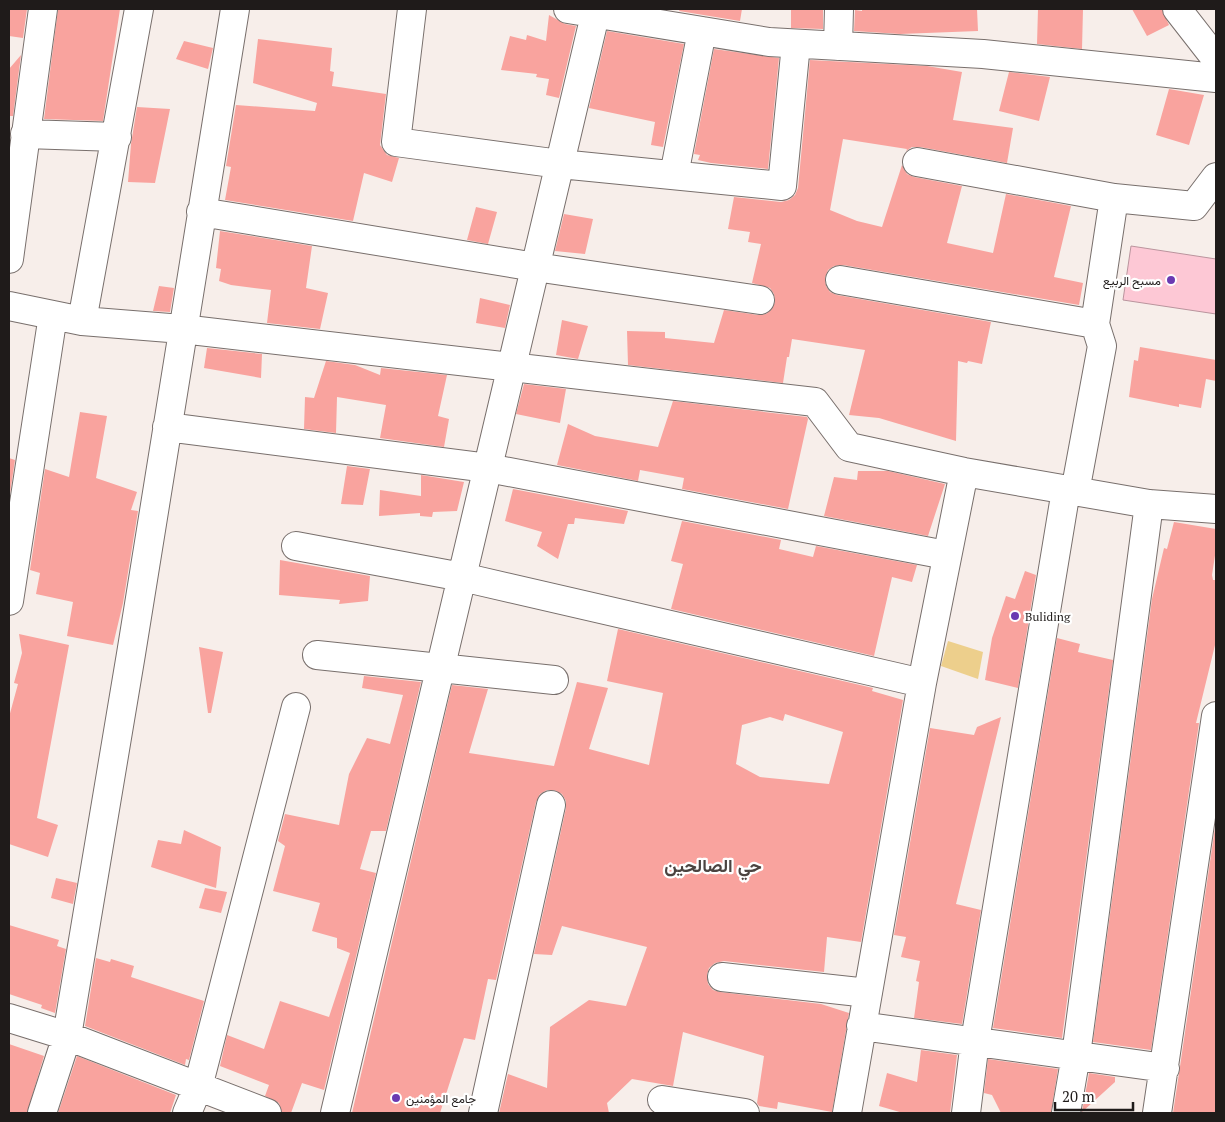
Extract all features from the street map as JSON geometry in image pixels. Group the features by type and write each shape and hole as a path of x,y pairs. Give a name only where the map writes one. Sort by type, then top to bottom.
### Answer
{"street":[{"path":"9,259 42,9"},
{"path":"82,321 139,9"},
{"path":"42,1113 67,1036 132,654 182,329 235,9"},
{"path":"412,9 396,142 560,164 782,186 796,44"},
{"path":"838,46 839,9"},
{"path":"1177,9 1216,59"},
{"path":"335,1113 560,164 577,10 769,42 983,54 1216,78"},
{"path":"674,175 702,31"},
{"path":"26,134 117,137"},
{"path":"917,162 1114,198 1194,206 1216,177"},
{"path":"966,1113 975,1042 1071,491 1102,346 1095,324 1114,198"},
{"path":"201,212 760,300"},
{"path":"840,280 1095,324"},
{"path":"9,306 82,321 182,329 815,402 849,447 964,472 1071,491 1149,504 1216,509"},
{"path":"9,601 53,315"},
{"path":"167,427 488,468 946,555"},
{"path":"847,1113 922,682 964,472"},
{"path":"1066,1113 1076,1055 1149,504"},
{"path":"296,546 462,577 922,682"},
{"path":"318,655 554,680"},
{"path":"187,1113 198,1086 296,707"},
{"path":"1157,1113 1216,716"},
{"path":"483,1113 550,805"},
{"path":"722,977 868,993"},
{"path":"9,1018 67,1036 267,1113"},
{"path":"861,1026 1165,1068"},
{"path":"662,1100 745,1113"}],"shaded area":[{"name":"مسبح الربيع","path":"1131,246 1216,259 1216,314 1123,300"},
{"path":"948,641 983,652 978,679 941,666"}],"building":[{"path":"9,9 27,9 23,38 9,36"},
{"path":"58,9 120,9 103,121 44,119"},
{"path":"680,9 742,9 740,21 679,11"},
{"path":"791,9 823,9 823,29 791,28"},
{"path":"862,9 977,9 978,31 900,34 854,31 855,10 862,11"},
{"path":"1038,9 1083,9 1082,49 1037,44"},
{"path":"1132,9 1162,9 1169,25 1147,36"},
{"path":"549,15 565,24 576,26 559,98 546,95 549,79 536,77 537,74 501,70 510,36 526,40 527,35 546,41"},
{"path":"607,31 684,44 663,147 651,145 655,122 589,108"},
{"path":"258,39 332,48 330,71 334,72 332,86 386,94 380,145 387,155 399,158 392,182 364,173 353,221 225,200 231,167 226,166 236,105 315,111 317,103 253,83"},
{"path":"184,41 213,48 208,69 176,59"},
{"path":"714,49 779,58 768,169 711,163 698,160 700,155 694,154"},
{"path":"21,55 13,116 9,116 9,69"},
{"path":"810,60 927,66 962,72 953,120 1013,128 1007,163 920,147 912,147 906,151 907,149 843,139 830,210 857,221 882,227 902,165 907,174 914,177 962,186 947,243 993,253 1006,194 1071,206 1054,277 1083,283 1079,305 843,265 834,266 828,270 825,278 826,286 830,292 837,295 991,322 982,364 958,361 956,441 879,418 849,415 865,350 792,339 783,383 628,365 627,331 665,332 665,338 714,343 724,310 758,315 766,314 772,309 775,302 774,294 770,288 752,283 761,244 748,242 750,232 728,229 734,197 781,202 789,200 795,195 798,188"},
{"path":"1009,72 1050,77 1039,121 999,111"},
{"path":"1169,89 1204,95 1189,145 1156,135"},
{"path":"137,107 170,109 155,183 128,182 131,144"},
{"path":"476,207 497,212 488,244 467,240"},
{"path":"564,214 593,219 585,254 555,251"},
{"path":"220,231 312,246 306,288 328,293 320,329 267,323 271,290 231,285 219,281 221,269 216,268"},
{"path":"159,286 174,288 170,312 153,311"},
{"path":"480,298 510,305 505,328 476,323"},
{"path":"562,320 588,326 578,359 556,355"},
{"path":"1140,347 1216,360 1216,381 1206,379 1201,408 1179,404 1179,407 1129,397 1134,360 1138,361"},
{"path":"207,348 262,354 261,378 204,368"},
{"path":"326,361 355,365 380,375 381,368 447,375 438,416 449,419 444,447 380,438 386,405 337,397 336,433 304,429 305,397 314,398"},
{"path":"524,384 566,389 560,423 516,414"},
{"path":"673,401 807,417 788,509 682,489 684,478 640,470 638,481 557,465 568,424 595,436 658,447"},
{"path":"80,412 107,416 96,478 137,492 131,510 138,511 123,603 113,645 67,636 73,602 36,594 40,573 30,570 45,469 69,477"},
{"path":"9,458 15,460 9,500"},
{"path":"347,466 370,469 363,505 341,504"},
{"path":"858,471 888,471 945,484 928,536 824,516 834,477 857,480"},
{"path":"421,475 464,482 457,511 433,512 432,517 420,516 420,513 379,516 380,490 421,496"},
{"path":"513,489 628,511 624,524 575,518 574,524 568,524 558,559 537,546 542,532 505,521"},
{"path":"682,521 781,540 779,549 813,557 816,546 917,565 912,582 892,577 874,656 671,609 683,564 671,561"},
{"path":"1174,522 1216,529 1216,549 1212,575 1213,580 1216,580 1216,641 1196,723 1199,723 1151,1050 1093,1042 1152,599 1164,548 1167,549"},
{"path":"280,560 370,576 368,601 339,604 340,600 279,595"},
{"path":"1025,571 1036,575 1018,688 985,680 992,638 1006,596 1015,599"},
{"path":"618,629 873,688 872,691 903,700 861,942 827,937 824,972 724,961 715,963 709,968 707,975 708,984 713,990 720,992 821,1004 849,1013 832,1112 778,1102 777,1109 759,1106 757,1103 764,1056 683,1032 673,1086 632,1079 607,1103 609,1113 499,1113 508,1074 547,1088 550,1027 589,1000 626,1006 647,947 562,926 552,955 534,954 566,808 566,801 562,794 554,790 547,790 540,794 536,802 496,980 488,979 475,1040 464,1038 440,1113 352,1113 452,685 488,689 469,753 554,766 577,682 608,688 589,749 649,765 663,693 607,681","holes":["785,714 843,732 829,784 760,777 736,764 742,725 770,717 783,721"]},
{"path":"19,634 69,645 37,818 58,825 48,857 9,844 9,717 18,684 14,683 22,653"},
{"path":"1057,638 1080,644 1078,652 1113,660 1062,1038 993,1028"},
{"path":"199,647 223,652 211,713 208,713"},
{"path":"364,676 421,682 386,831 371,831 360,869 376,873 324,1090 302,1083 291,1113 282,1113 279,1103 265,1096 269,1085 220,1066 227,1035 264,1049 280,1001 329,1017 350,953 337,948 337,938 312,931 320,903 273,891 285,846 278,841 285,814 339,825 349,774 367,738 390,744 403,695 362,688"},
{"path":"1001,717 956,904 981,910 962,1024 914,1018 919,982 916,981 920,961 901,957 906,937 894,935 930,728 974,735 977,727"},
{"path":"1216,821 1216,1113 1173,1113 1178,1080"},
{"path":"184,830 221,847 216,888 151,867 158,840 181,844"},
{"path":"56,878 77,883 73,904 51,898"},
{"path":"205,888 227,892 221,913 199,908"},
{"path":"9,925 59,940 57,946 66,949 55,1013 41,1008 42,1005 9,994"},
{"path":"96,958 110,962 111,959 134,966 131,977 204,1001 189,1060 186,1059 185,1065 85,1026"},
{"path":"9,1044 44,1056 27,1113 9,1113"},
{"path":"921,1050 957,1055 950,1113 903,1113 879,1106 887,1073 917,1082"},
{"path":"77,1056 176,1095 170,1113 58,1113"},
{"path":"988,1059 1058,1069 1051,1113 1001,1113 992,1095 984,1093"},
{"path":"1089,1073 1115,1077 1115,1082 1082,1112"}],"place":[{"name":"مسبح الربيع","path":"1171,280"},
{"name":"Buliding","path":"1015,616"},
{"name":"جامع المؤمنين","path":"396,1098"}],"district":[{"name":"حي الصالحين","path":"713,865"}]}
